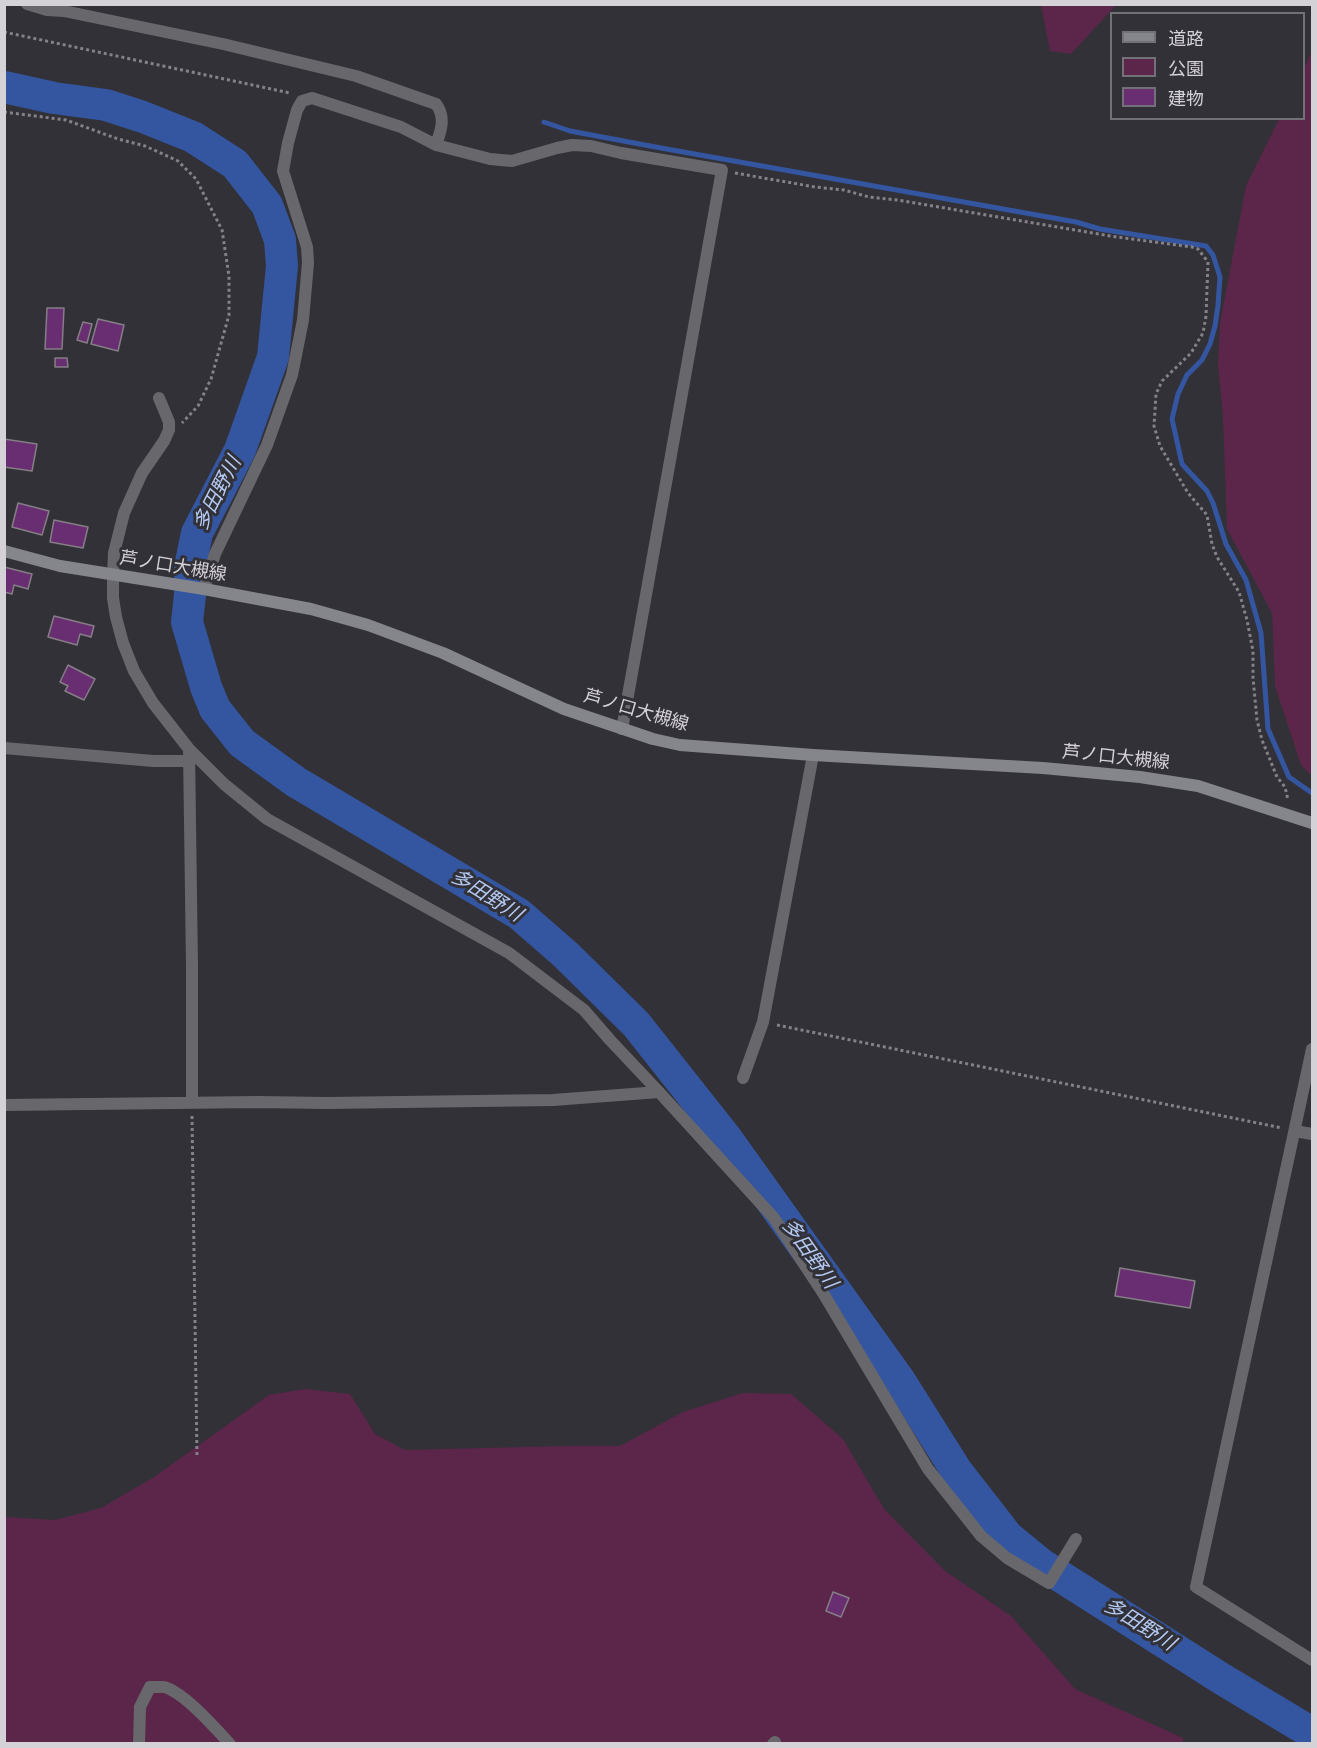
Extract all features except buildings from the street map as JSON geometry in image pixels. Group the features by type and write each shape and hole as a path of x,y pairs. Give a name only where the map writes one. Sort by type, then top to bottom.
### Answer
{"main road":[{"name":"芦ノ口大槻線","path":"4,551 60,566 311,609 368,625 443,653 564,709 653,739 680,745 1043,768 1140,777 1198,786 1312,823"}],"street":[{"path":"27,4 47,10 64,10 223,44 366,79 436,104 441,110 442,123 436,145"},
{"path":"204,589 215,554 267,446 292,375 303,320 308,263 307,247 283,171 288,143 297,110 302,101 312,98 401,127 436,145 490,159 512,161 572,145 591,146 722,170 622,729"},
{"path":"159,398 169,427 164,441 142,474 124,513 114,553 113,598 123,643 134,671 143,689 189,755 267,819 509,953 584,1010 774,1218 823,1293 928,1470 981,1536 1007,1558 1049,1583 1076,1539"},
{"path":"4,748 153,761 189,755"},
{"path":"189,755 192,1103"},
{"path":"743,1078 764,1022 813,755"},
{"path":"1312,1048 1196,1587 1312,1660"},
{"path":"4,1105 541,1100 659,1092"},
{"path":"1295,1131 1312,1134"},
{"path":"139,1743 140,1707 150,1687 166,1688 181,1697 205,1717 230,1743"}],"path":[{"path":"4,32 312,98"},
{"path":"4,112 66,120 118,140 145,146 178,161 196,179 210,203 222,230 229,276 229,315 211,379 198,406 184,422 169,427"},
{"path":"722,170 1117,237 1192,247 1204,254 1208,262 1208,271 1203,333 1191,353 1162,381 1156,394 1154,426 1160,446 1188,493 1207,515 1212,544 1217,557 1239,592 1253,651 1257,720 1272,766 1285,787 1289,816"},
{"path":"764,1022 1295,1131"},
{"path":"192,1103 197,1456"}],"green space":[{"path":"1041,4 1116,5 1071,54 1050,51"},
{"path":"1312,51 1312,776 1301,765 1275,686 1272,613 1227,529 1223,417 1218,364 1220,323 1246,186 1279,120 1305,120 1305,67"},
{"path":"305,1389 350,1394 375,1434 405,1450 620,1446 683,1412 743,1393 791,1394 843,1439 884,1509 945,1571 1011,1616 1075,1689 1183,1738 1183,1743 5,1743 4,1517 55,1520 101,1508 154,1477 269,1395"}],"waterway":[{"name":"多田野川","path":"4,87 54,98 106,105 193,137 235,164 267,205 280,240 282,266 273,357 240,450 197,533 190,567 187,622 206,687 215,709 242,743 296,782 519,914 566,955 636,1024 727,1139 900,1381 956,1470 1008,1537 1041,1564 1222,1679 1312,1733"},
{"path":"544,122 570,131 1076,222 1100,229 1206,246 1213,255 1220,277 1215,326 1202,360 1187,375 1178,394 1172,419 1182,464 1207,491 1226,544 1246,580 1261,633 1268,729 1289,777 1312,793"}]}
